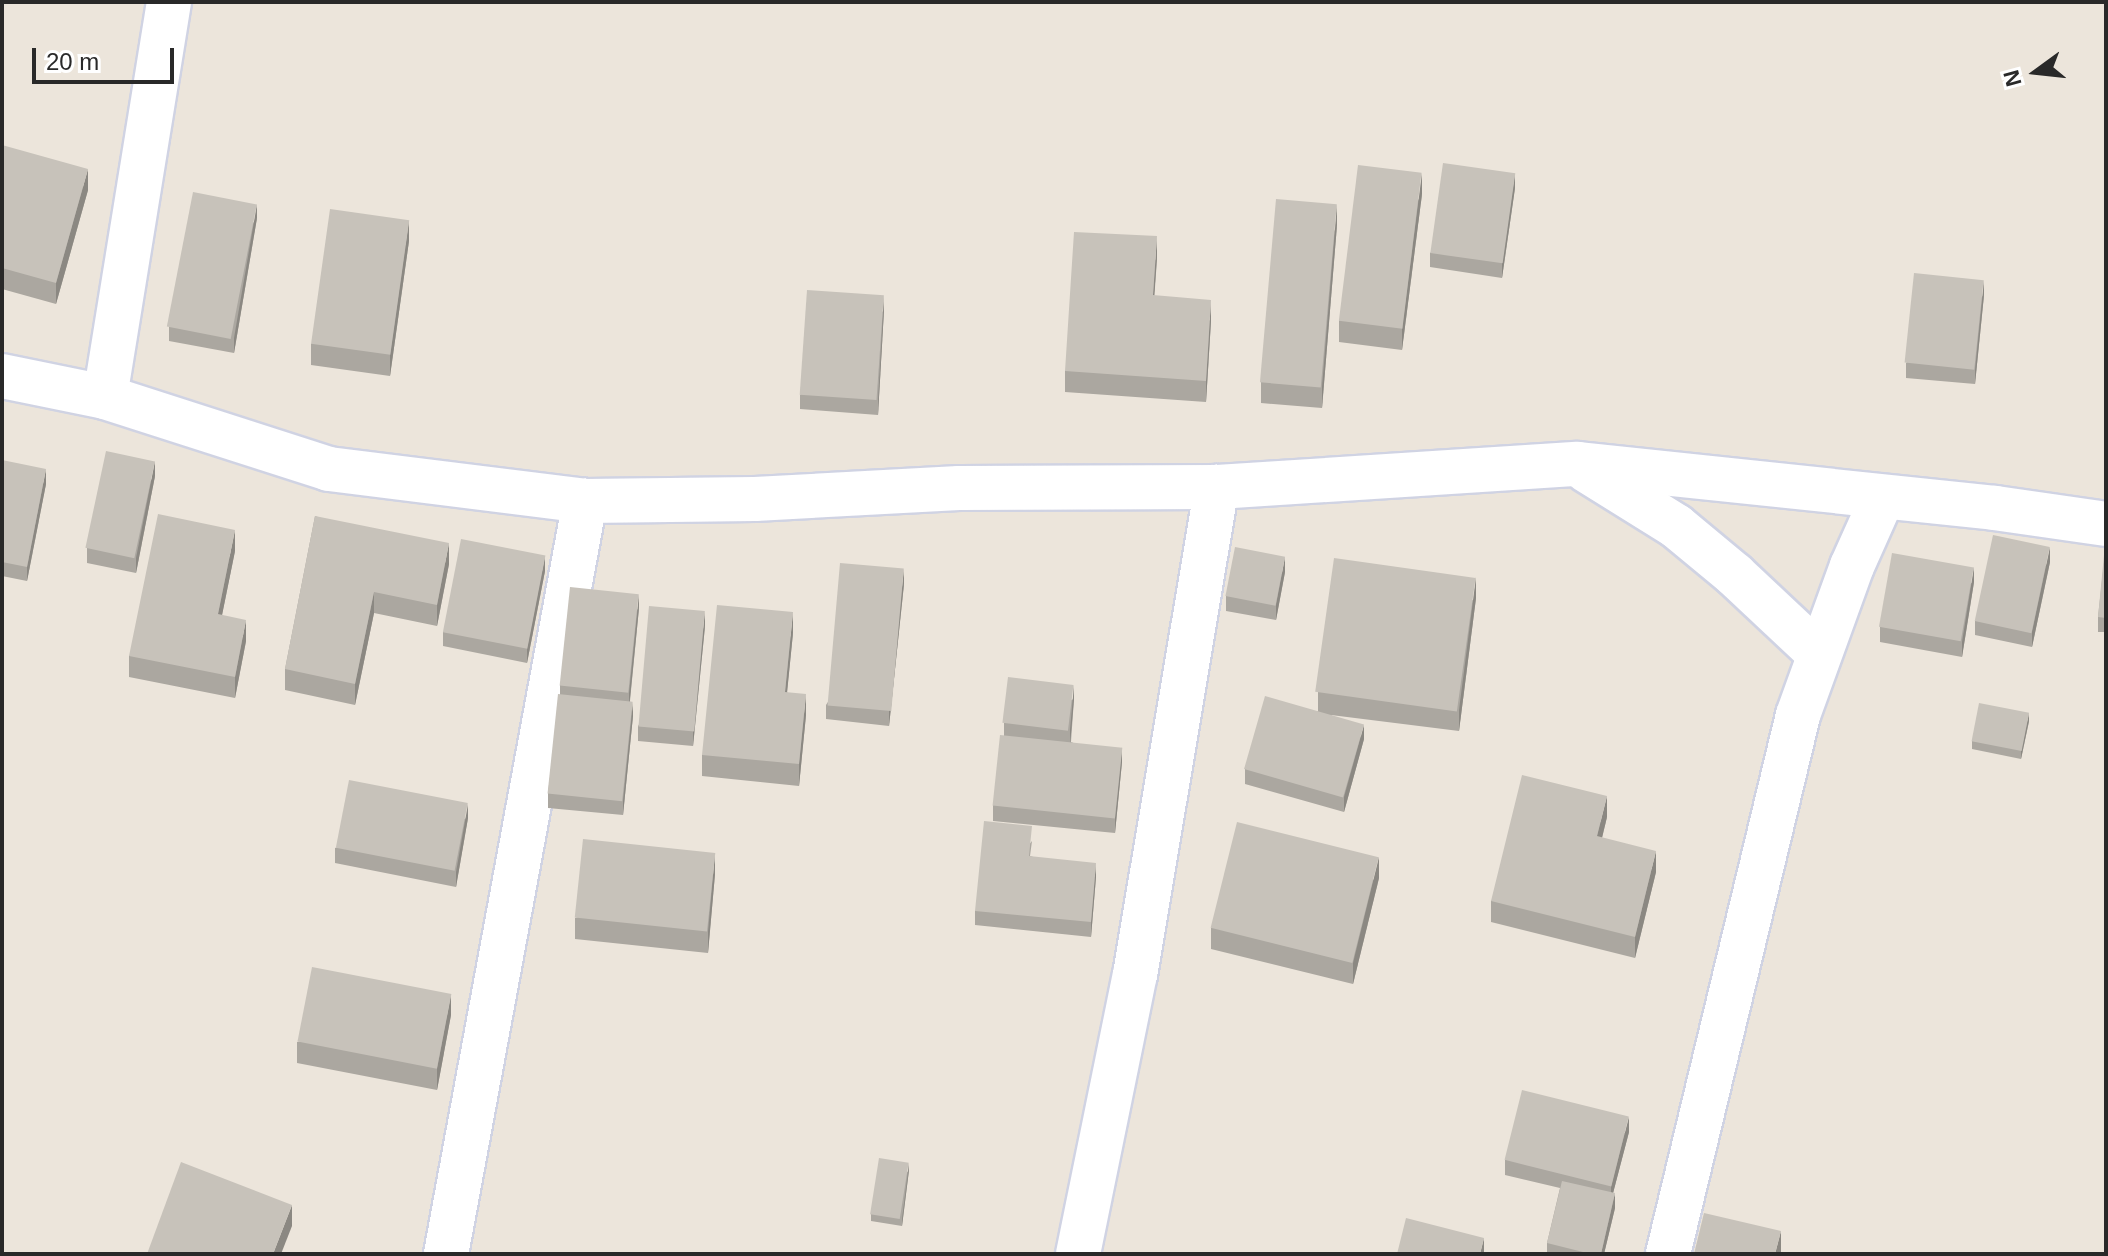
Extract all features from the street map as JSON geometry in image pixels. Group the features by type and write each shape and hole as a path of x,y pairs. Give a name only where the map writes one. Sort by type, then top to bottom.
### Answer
{"street":[{"path":"105,397 169,2"},
{"path":"2,376 105,397 329,469 585,501 755,499 959,488 1217,487 1577,464 1882,499 1995,508 2106,524"},
{"path":"1577,464 1676,526 1735,575 1819,654"},
{"path":"1078,1254 1135,975 1217,487"},
{"path":"1668,1254 1798,715 1819,654 1882,499"},
{"path":"446,1254 585,501"}],"building":[{"path":"2,145 88,169 56,283 2,268"},
{"path":"1443,163 1515,173 1503,263 1430,253"},
{"path":"1358,165 1422,173 1402,329 1339,321"},
{"path":"193,192 257,204 231,339 167,326"},
{"path":"1276,199 1337,204 1321,388 1260,382"},
{"path":"330,209 409,220 390,355 311,344"},
{"path":"1074,232 1157,236 1153,295 1211,300 1206,381 1065,371"},
{"path":"1914,273 1984,280 1974,370 1905,363"},
{"path":"807,290 884,295 876,400 800,395"},
{"path":"106,451 155,461 134,558 85,548"},
{"path":"2,460 46,469 27,567 2,562"},
{"path":"158,514 235,530 218,614 246,620 235,677 129,656"},
{"path":"315,516 449,543 437,605 374,592 355,684 285,669"},
{"path":"1993,535 2050,547 2031,633 1975,621"},
{"path":"461,539 545,555 527,649 443,632"},
{"path":"2106,545 2106,618 2098,617"},
{"path":"1235,547 1285,557 1276,606 1225,596"},
{"path":"1892,553 1974,567 1961,641 1879,627"},
{"path":"1334,558 1476,578 1457,712 1315,692"},
{"path":"840,563 904,569 891,711 828,705"},
{"path":"570,587 639,594 628,693 560,685"},
{"path":"717,605 793,612 785,692 806,694 799,764 702,755"},
{"path":"649,606 705,611 694,731 638,727"},
{"path":"1008,677 1074,685 1068,731 1002,723"},
{"path":"558,694 633,702 622,801 548,793"},
{"path":"1265,696 1364,724 1343,797 1244,769"},
{"path":"1979,703 2029,713 2022,751 1972,741"},
{"path":"1000,735 1122,748 1115,818 993,806"},
{"path":"1522,775 1607,796 1597,836 1656,851 1635,937 1491,901"},
{"path":"349,780 468,803 455,871 336,848"},
{"path":"984,821 1032,826 1029,856 1096,863 1091,922 975,911"},
{"path":"1237,822 1379,857 1352,963 1211,928"},
{"path":"583,839 715,853 707,931 575,918"},
{"path":"312,967 451,994 437,1069 297,1042"},
{"path":"1522,1090 1629,1117 1611,1186 1505,1160"},
{"path":"879,1158 909,1163 900,1219 870,1214"},
{"path":"181,1162 292,1205 273,1254 147,1254"},
{"path":"1562,1181 1615,1193 1601,1254 1547,1243"},
{"path":"1704,1213 1781,1231 1775,1254 1694,1254"},
{"path":"1406,1218 1484,1238 1480,1254 1397,1254"}]}
